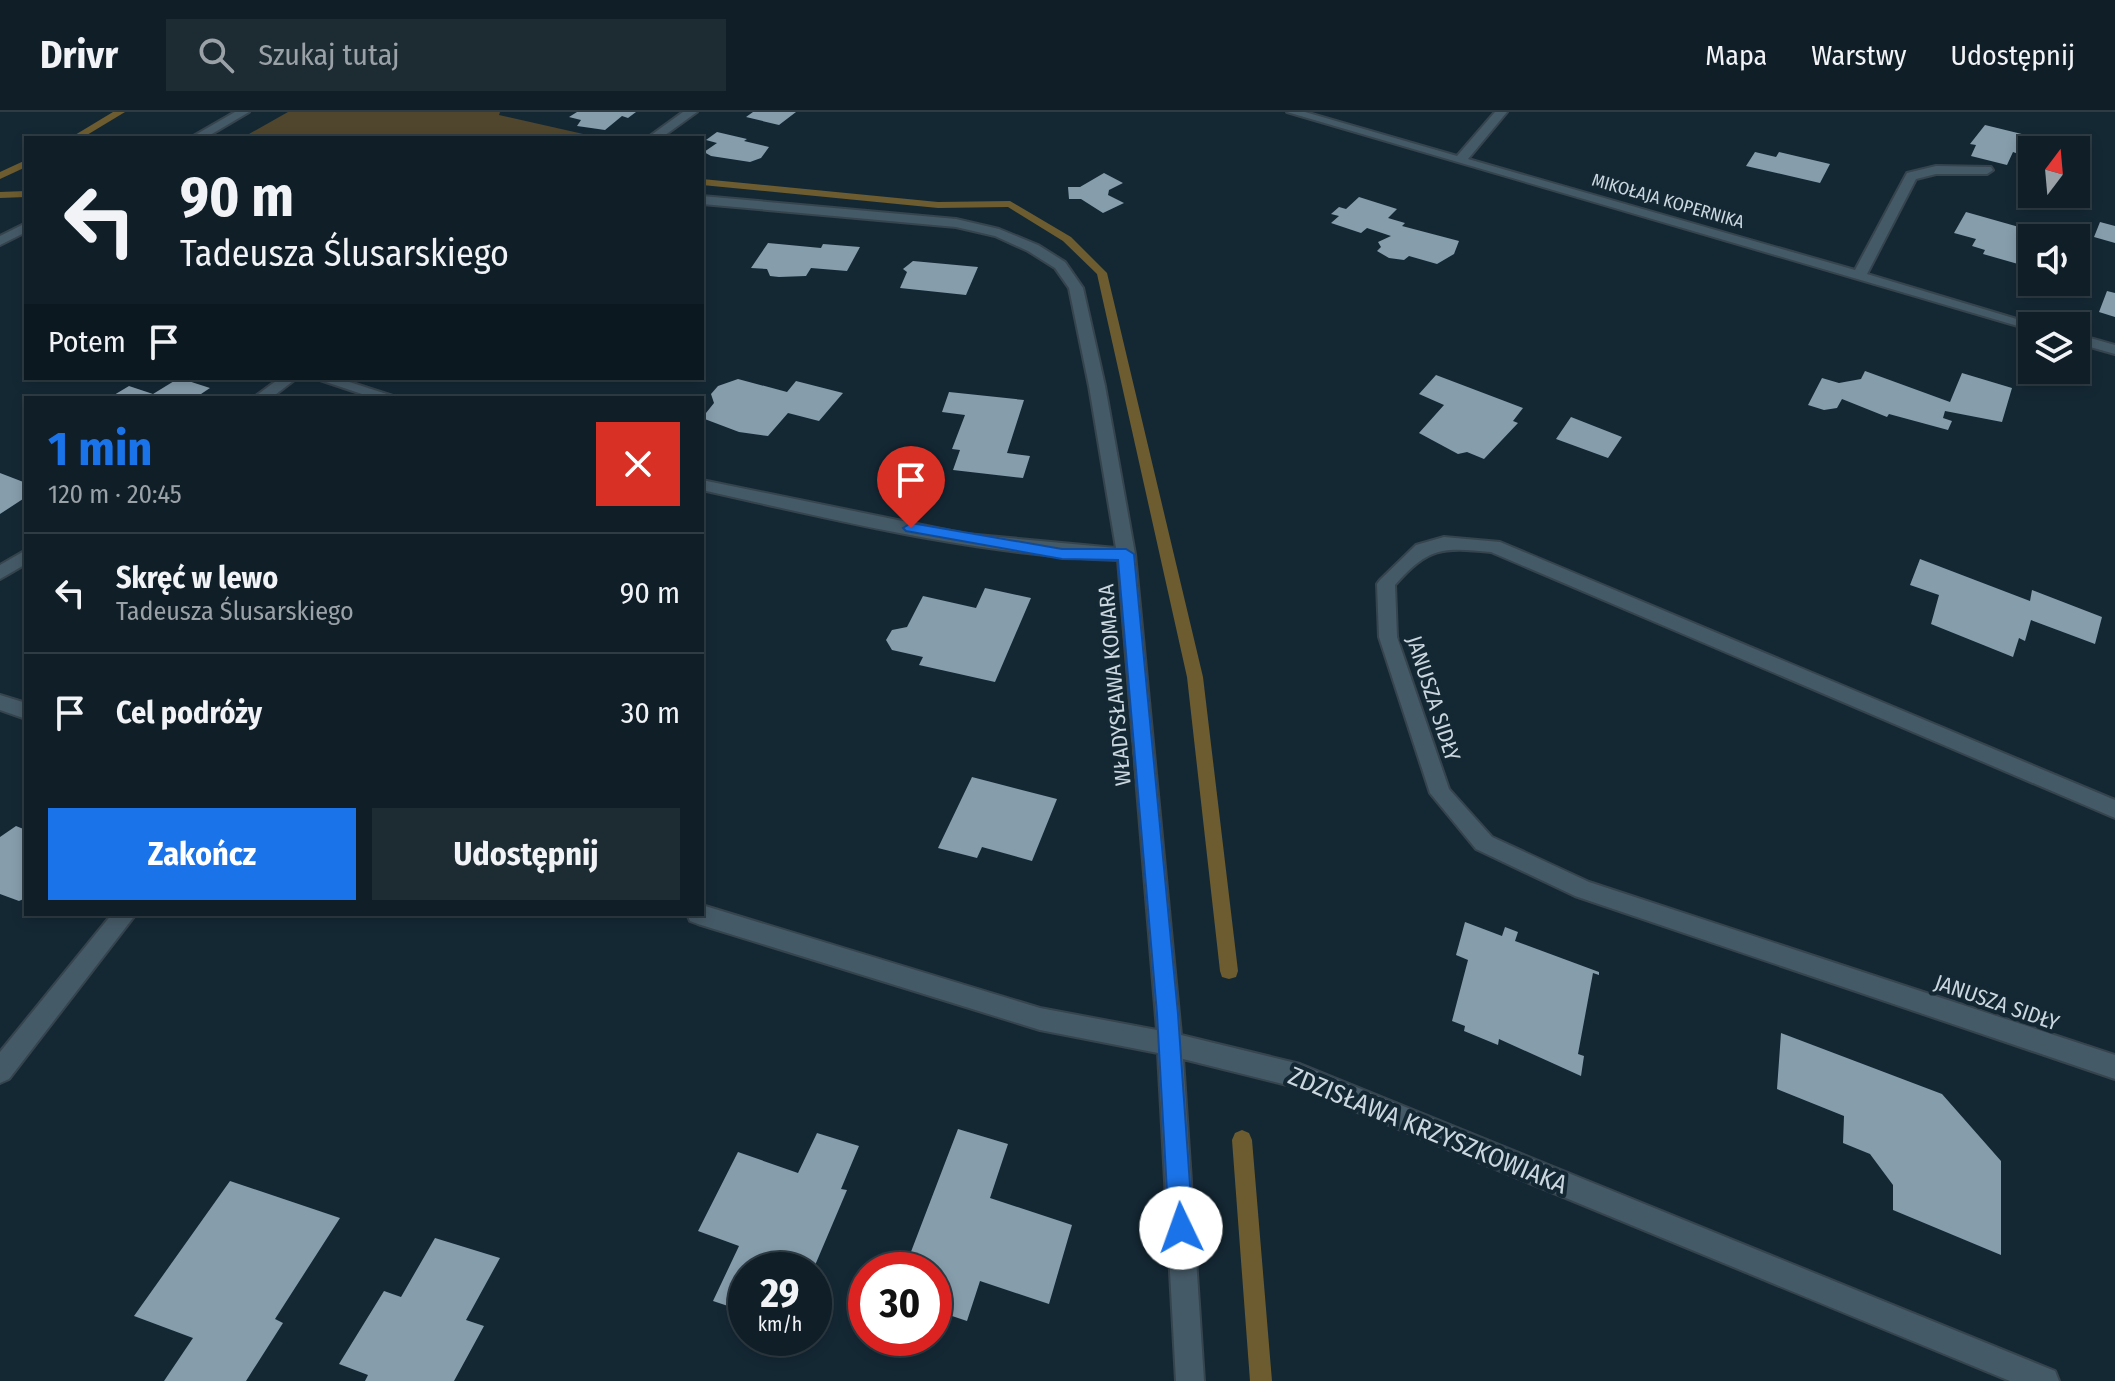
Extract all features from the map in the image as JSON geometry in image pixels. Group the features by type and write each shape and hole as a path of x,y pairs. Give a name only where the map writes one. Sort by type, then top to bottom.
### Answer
{"street":[{"path":"200,136 243,112"},
{"path":"656,136 691,112"},
{"name":"MIKOŁAJA KOPERNIKA","path":"1293,112 2018,322"},
{"path":"1460,160 1501,112"},
{"path":"1859,276 1911,176 1936,170 1987,170"},
{"name":"WŁADYSŁAWA KOMARA","path":"704,200 956,223 999,233 1033,248 1060,265 1076,288 1097,386 1126,554 1170,1044 1190,1381"},
{"path":"0,241 24,228"},
{"path":"2090,342 2115,350"},
{"path":"264,396 287,380"},
{"path":"328,380 384,396"},
{"path":"704,485 851,517 1062,554 1126,554"},
{"name":"JANUSZA SIDŁY","path":"2115,809 1494,546 1444,541 1411,554 1386,584 1388,637 1440,793 1484,843 1583,889 2115,1067"},
{"path":"0,573 24,557"},
{"path":"0,702 24,710"},
{"path":"0,1071 123,916"},
{"name":"ZDZISŁAWA KRZYSZKOWIAKA","path":"704,916 1040,1019 1170,1044 1300,1076 2045,1381"}],"shaded area":[{"path":"288,112 500,112 499,115 592,136 246,136"}],"building":[{"path":"577,112 636,112 628,118 622,116 605,130 577,126 581,120 569,117"},
{"path":"753,112 796,112 779,125 746,117"},
{"path":"1985,125 2030,136 2018,136 2018,154 2013,152 2007,165 1971,156 1976,145 1970,144"},
{"path":"717,132 769,147 761,158 750,162 711,156 704,152 717,143 706,140"},
{"path":"1755,152 1776,157 1779,152 1830,164 1820,183 1746,166"},
{"path":"1104,173 1123,183 1109,190 1108,195 1124,203 1103,213 1081,199 1069,199 1068,187 1080,187"},
{"path":"1359,197 1397,209 1388,218 1405,223 1402,226 1459,241 1454,254 1437,264 1409,256 1404,260 1389,258 1377,251 1381,247 1378,242 1391,236 1367,228 1361,233 1331,223 1339,216 1331,214 1339,207 1346,209"},
{"path":"1966,212 2018,227 2018,264 1983,254 1985,250 1972,246 1976,239 1954,233"},
{"path":"2100,222 2115,226 2115,243 2094,237"},
{"path":"768,243 821,248 823,244 860,247 847,271 811,268 806,276 779,277 770,276 767,269 751,268"},
{"path":"913,261 978,267 966,295 900,288 907,272 903,269"},
{"path":"2107,291 2115,293 2115,317 2099,312"},
{"path":"1865,371 1950,402 1962,373 2012,388 2002,422 1945,411 1943,418 1952,421 1948,430 1889,414 1887,417 1842,399 1837,408 1824,410 1808,405 1822,378 1839,383 1861,379"},
{"path":"1436,375 1523,408 1513,421 1518,423 1484,459 1467,452 1458,454 1419,433 1444,405 1419,394"},
{"path":"738,379 787,392 796,381 843,393 819,421 788,413 768,436 739,432 704,419 714,403 711,394 718,386"},
{"path":"176,380 210,388 198,396 112,396 129,386 153,394"},
{"path":"949,392 1024,400 1007,453 1030,456 1023,478 953,470 960,450 952,449 965,415 942,412"},
{"path":"1571,417 1622,437 1608,458 1556,439"},
{"path":"0,473 24,482 24,498 0,514"},
{"path":"1920,559 2030,601 2032,590 2102,617 2095,644 2031,620 2025,641 2019,638 2013,657 1931,624 1939,595 1910,585"},
{"path":"985,588 1031,598 995,682 919,665 923,657 892,650 886,640 892,630 907,627 923,596 976,608"},
{"path":"972,777 1057,799 1032,861 982,847 977,858 938,848"},
{"path":"16,826 24,829 24,899 19,901 0,894 0,837"},
{"path":"1465,922 1502,936 1505,927 1518,932 1515,941 1599,972 1599,975 1593,973 1578,1054 1584,1056 1581,1076 1499,1039 1498,1045 1464,1031 1465,1026 1452,1021 1468,960 1456,955"},
{"path":"1781,1033 1942,1094 2001,1161 2001,1255 1893,1210 1893,1185 1870,1154 1843,1143 1844,1116 1777,1089"},
{"path":"958,1129 1008,1144 990,1198 1072,1225 1049,1304 980,1281 967,1321 952,1316 952,1252 911,1252"},
{"path":"817,1133 859,1146 841,1189 847,1190 821,1252 736,1252 739,1246 698,1231 738,1152 798,1173"},
{"path":"230,1181 340,1218 275,1319 283,1323 246,1381 164,1381 193,1338 134,1316"},
{"path":"435,1238 500,1258 466,1320 484,1326 454,1381 365,1381 368,1375 339,1364 384,1291 401,1297"},
{"path":"728,1269 728,1306 713,1301"}],"waterway":[{"path":"78,136 120,112"},
{"path":"0,176 24,164"},
{"path":"704,182 938,205 1010,204 1067,239 1102,273 1195,677 1229,971"},
{"path":"0,195 24,194"},
{"path":"1242,1140 1261,1381"}],"route":[{"path":"911,528 1062,554 1126,554 1167,1014 1181,1228"}]}
